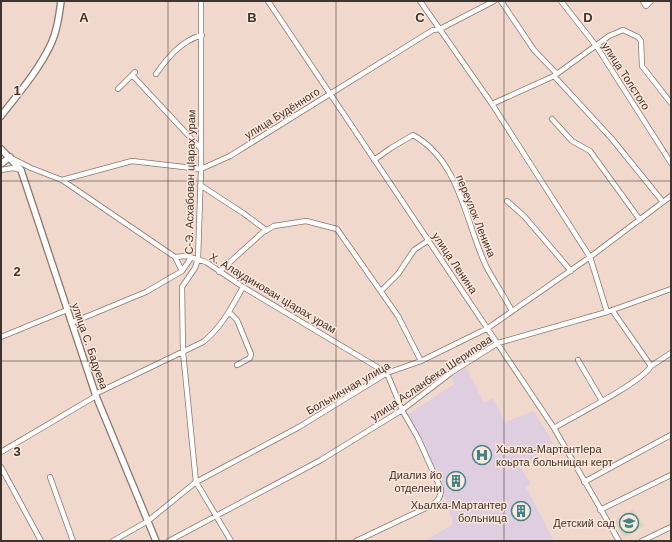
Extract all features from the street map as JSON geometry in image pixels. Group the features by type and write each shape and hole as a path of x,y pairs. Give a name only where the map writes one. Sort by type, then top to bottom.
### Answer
{"main road":[{"path":"1,116 38,67 51,45 61,1"},
{"name":"улица С. Бадуева","path":"1,149 21,170 96,395 156,541"},
{"path":"1,164 10,157"}],"street":[{"name":"С-Э. Асхабован цIарах урам","path":"201,1 201,169 198,259 195,268 182,287 183,352 196,482 231,541"},
{"name":"улица Ленина","path":"268,1 554,428 619,541"},
{"path":"420,1 492,104 590,258 610,311 651,366"},
{"name":"улица Будённого","path":"201,169 230,156 433,30 440,29 494,1"},
{"path":"501,1 534,50 612,139 663,202"},
{"name":"улица Толстого","path":"561,1 597,47 671,164"},
{"path":"643,1 646,6 651,1"},
{"path":"492,104 555,75 597,47 609,36 623,30 638,37 640,42 642,66 671,103"},
{"path":"156,74 166,60 188,40 202,35"},
{"path":"118,89 134,73 201,149"},
{"path":"552,119 572,141 590,151 640,220"},
{"name":"переулок Ленина","path":"374,160 391,148 413,136 424,142 436,155 449,172 460,195 486,266 512,311"},
{"path":"10,157 30,168 62,180 175,257 182,271"},
{"path":"62,180 132,161 201,169"},
{"path":"1,170 13,168 21,170"},
{"path":"200,185 244,213 266,230"},
{"name":"Больничная улица","path":"113,541 148,521 196,482 299,427 387,372 421,361 488,328 590,258 671,196"},
{"path":"507,201 524,216 571,271"},
{"path":"219,272 266,230 274,226 306,221 337,229 398,316 421,361"},
{"path":"381,291 398,274 414,250 429,240"},
{"name":"Х. Алаудинован цIарах урам","path":"175,257 198,259 206,262 243,287 387,372"},
{"path":"71,323 146,292 182,271 191,258"},
{"path":"1,452 96,395 153,365 183,352 212,335 229,312 243,287"},
{"name":"улица Асланбека Шерипова","path":"169,541 321,460 402,410 452,372 498,343 610,311 671,289"},
{"path":"1,337 67,310"},
{"path":"229,312 237,320 250,354 250,358 237,365"},
{"path":"554,428 602,401 646,373 651,366 671,353"},
{"path":"578,360 602,401"},
{"path":"356,541 430,506 435,503 441,495 441,489 418,438 402,410 387,372"},
{"path":"584,482 671,435"},
{"path":"1,467 41,541"},
{"path":"600,510 671,474"},
{"path":"50,477 73,541"},
{"path":"642,541 671,527"}],"shaded area":[{"name":"Хьалха-МартантIера коьрта больницан керт","path":"466,367 484,403 493,398 505,422 534,411 553,443 520,467 531,484 526,487 554,541 425,541 453,524 436,476 406,416 454,384 451,378"},
{"name":"Детский сад","path":"634,509 644,526 624,538 614,521"}],"place":[{"name":"Хьалха-МартантIера коьрта больницан керт","path":"482,455"},
{"name":"Диализ йо отделени","path":"456,481"},
{"name":"Хьалха-Мартантер больница","path":"521,511"},
{"name":"Детский сад","path":"629,523"}]}
